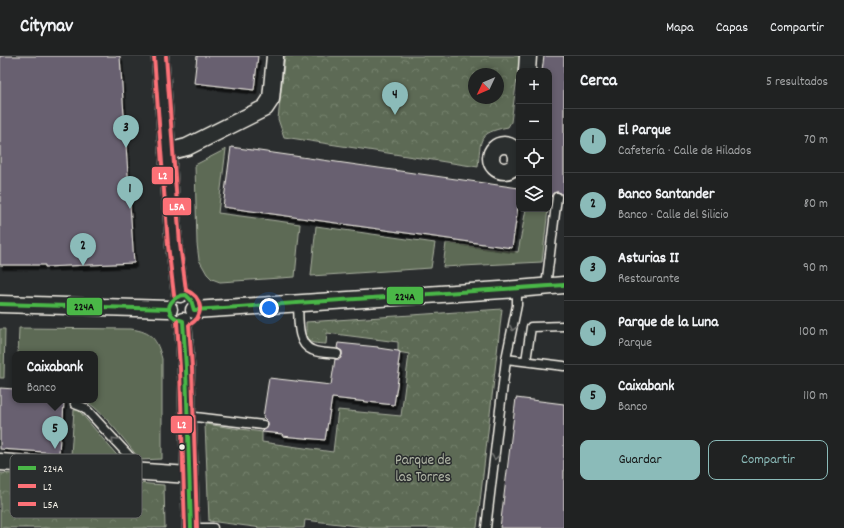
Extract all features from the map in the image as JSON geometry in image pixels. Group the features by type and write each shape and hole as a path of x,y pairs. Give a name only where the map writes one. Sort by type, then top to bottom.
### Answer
{"street":[{"path":"160,56 174,245 180,294"},
{"path":"167,152 187,147 265,108 271,99 275,56"},
{"path":"527,68 528,56"},
{"path":"194,310 564,285"},
{"path":"180,294 188,296 194,302 193,314 188,319 182,321 171,315 169,309 170,302 174,297 180,294"},
{"path":"0,304 169,309"},
{"path":"182,321 192,528"},
{"path":"0,462 10,463"},
{"path":"142,473 189,476"}],"lane":[{"path":"546,286 557,198"},
{"path":"486,528 506,358 517,305 517,289"},
{"path":"298,304 301,339 306,348 313,351 337,354"},
{"path":"526,361 531,327 564,326"},
{"path":"506,358 564,366"},
{"path":"75,404 85,408 127,454"},
{"path":"187,416 264,425"},
{"path":"192,528 213,528"}],"green space":[{"path":"285,56 520,56 518,68 516,68 516,85 511,122 508,127 491,132 482,139 478,167 284,137 278,119"},
{"path":"226,149 218,213 300,224 295,277 220,282 212,279 207,274 199,260 197,244 195,165"},
{"path":"525,212 548,212 542,262 443,267 446,243 518,252"},
{"path":"316,226 435,243 431,268 311,276"},
{"name":"Parque de las Torres","path":"502,309 477,528 374,528 305,520 304,528 262,528 209,521 205,424 262,432 262,442 333,452 338,410 401,416 409,354 398,352 398,342 327,333 326,344 314,343 308,340 306,334 306,322"},
{"path":"19,328 131,329 144,332 149,335 156,342 162,359 162,459 142,460 142,454 135,454 106,418 89,403 98,403 98,351 18,351"},
{"path":"0,329 5,329 4,378 0,378"},
{"path":"74,410 78,410 116,454 71,454"},
{"path":"0,473 10,474 10,518 142,518 142,483 164,485 165,528 0,528"}],"building":[{"path":"0,56 120,56 134,263 45,267 45,265 0,265"},
{"path":"197,56 258,56 254,90 194,83"},
{"path":"544,56 564,56 564,198 562,198 561,193 558,192 553,193 552,195 552,68 542,68"},
{"path":"231,147 516,188 516,212 517,212 512,248 223,207"},
{"path":"338,343 378,347 400,352 398,366 400,366 394,405 332,398 325,440 282,436 283,434 262,432 268,426 268,422 263,417 269,378 331,385 335,359 340,359 342,355 342,351 337,348"},
{"path":"0,388 12,389 12,403 64,403 59,453 0,449"},
{"path":"516,398 564,404 564,528 500,528"}],"transit line":[{"name":"L2","path":"154,56 168,245 174,295"},
{"name":"L5A","path":"166,56 180,244 186,290 196,297 200,306 198,317 189,325 192,368 197,528"},
{"name":"224A","path":"191,528 183,321 175,318 169,310 169,306 177,297 186,295 191,300 194,310 564,285"},
{"name":"224A","path":"0,304 169,309"},
{"name":"L2","path":"177,321 185,528"}],"place":[{"name":"Parque de la Luna","path":"395,115"},
{"name":"Asturias II","path":"126,148"},
{"name":"El Parque","path":"130,209"},
{"name":"Banco Santander","path":"83,266"},
{"name":"Caixabank","path":"55,449"}]}
